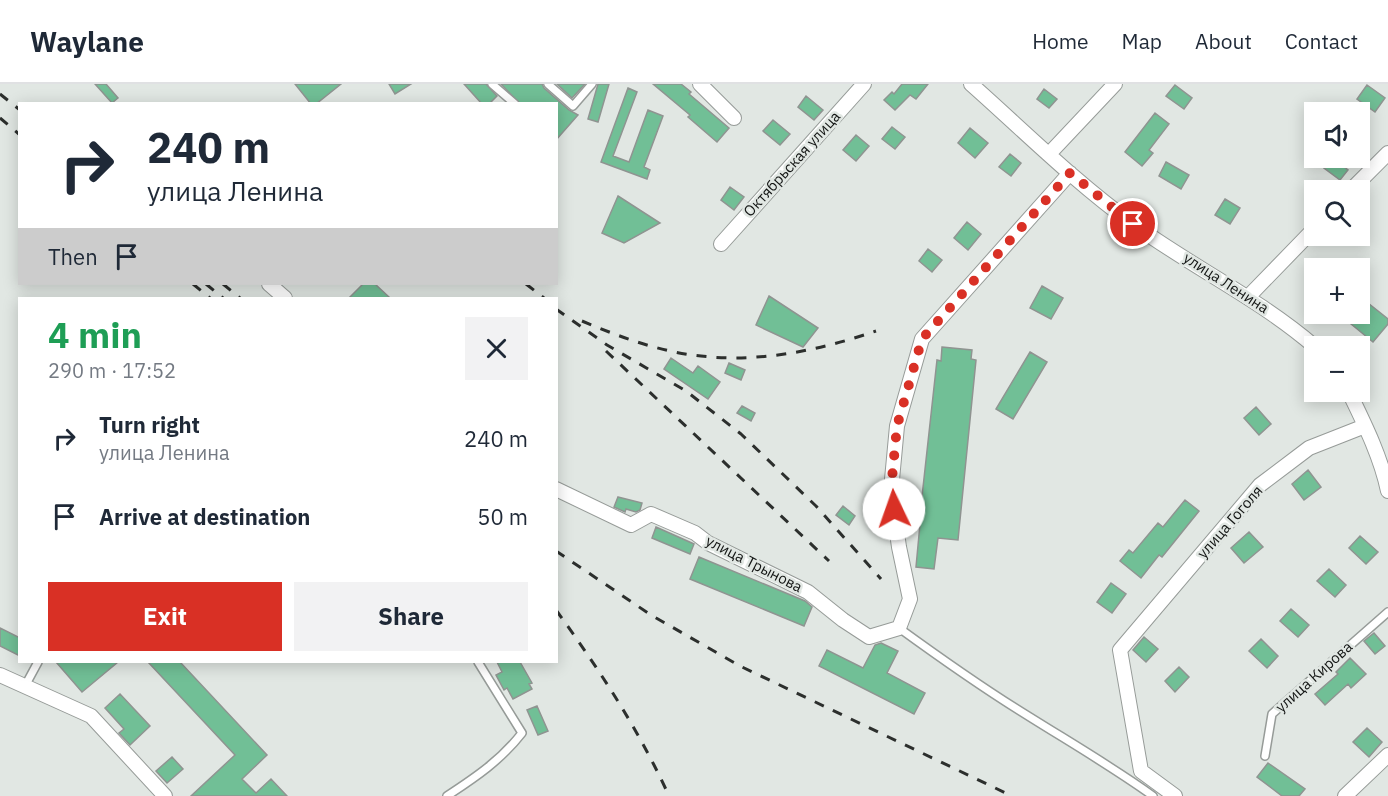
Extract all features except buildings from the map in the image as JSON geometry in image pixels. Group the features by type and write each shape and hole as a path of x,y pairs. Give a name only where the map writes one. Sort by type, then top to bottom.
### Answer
{"street":[{"path":"700,84 734,118"},
{"name":"Октябрьская улица","path":"721,244 864,84"},
{"name":"улица Ленина","path":"971,84 1070,173 1133,224 1248,297 1304,338"},
{"path":"1049,154 1115,84"},
{"path":"1361,180 1388,153"},
{"path":"899,628 910,599 899,547 891,489 897,426 922,339 1070,173"},
{"path":"1248,297 1304,239"},
{"path":"270,285 284,297"},
{"path":"1354,402 1387,481"},
{"name":"улица Гоголя","path":"1175,796 1141,771 1120,650 1260,485 1309,448 1365,426"},
{"name":"улица Трынова","path":"558,490 630,525 651,514 695,533 708,543 808,592 869,637 899,628"},
{"path":"0,675 91,716 165,796"},
{"path":"1345,796 1388,755"}],"lane":[{"path":"492,84 513,102"},
{"path":"548,84 573,106 592,84"},
{"name":"улица Кирова","path":"1264,756 1272,714 1388,612"},
{"path":"899,628 940,658 1031,718 1119,771 1153,796"},
{"path":"25,686 37,663"},
{"path":"447,796 484,772 506,753 522,733 479,663"}],"railway":[{"path":"0,94 18,108"},
{"path":"0,118 18,133"},
{"path":"194,285 209,297"},
{"path":"207,285 222,297"},
{"path":"224,285 239,297"},
{"path":"527,285 543,297"},
{"path":"558,310 607,345 686,391 741,434 816,506 881,579"},
{"path":"582,321 655,347 686,354 723,358 790,353 834,344 876,331"},
{"path":"606,351 829,561"},
{"path":"558,552 651,615 740,666 1012,796"},
{"path":"558,613 617,700 645,747 669,796"}],"route":[{"path":"894,509 891,489 897,426 922,339 1070,173 1133,224"}]}
